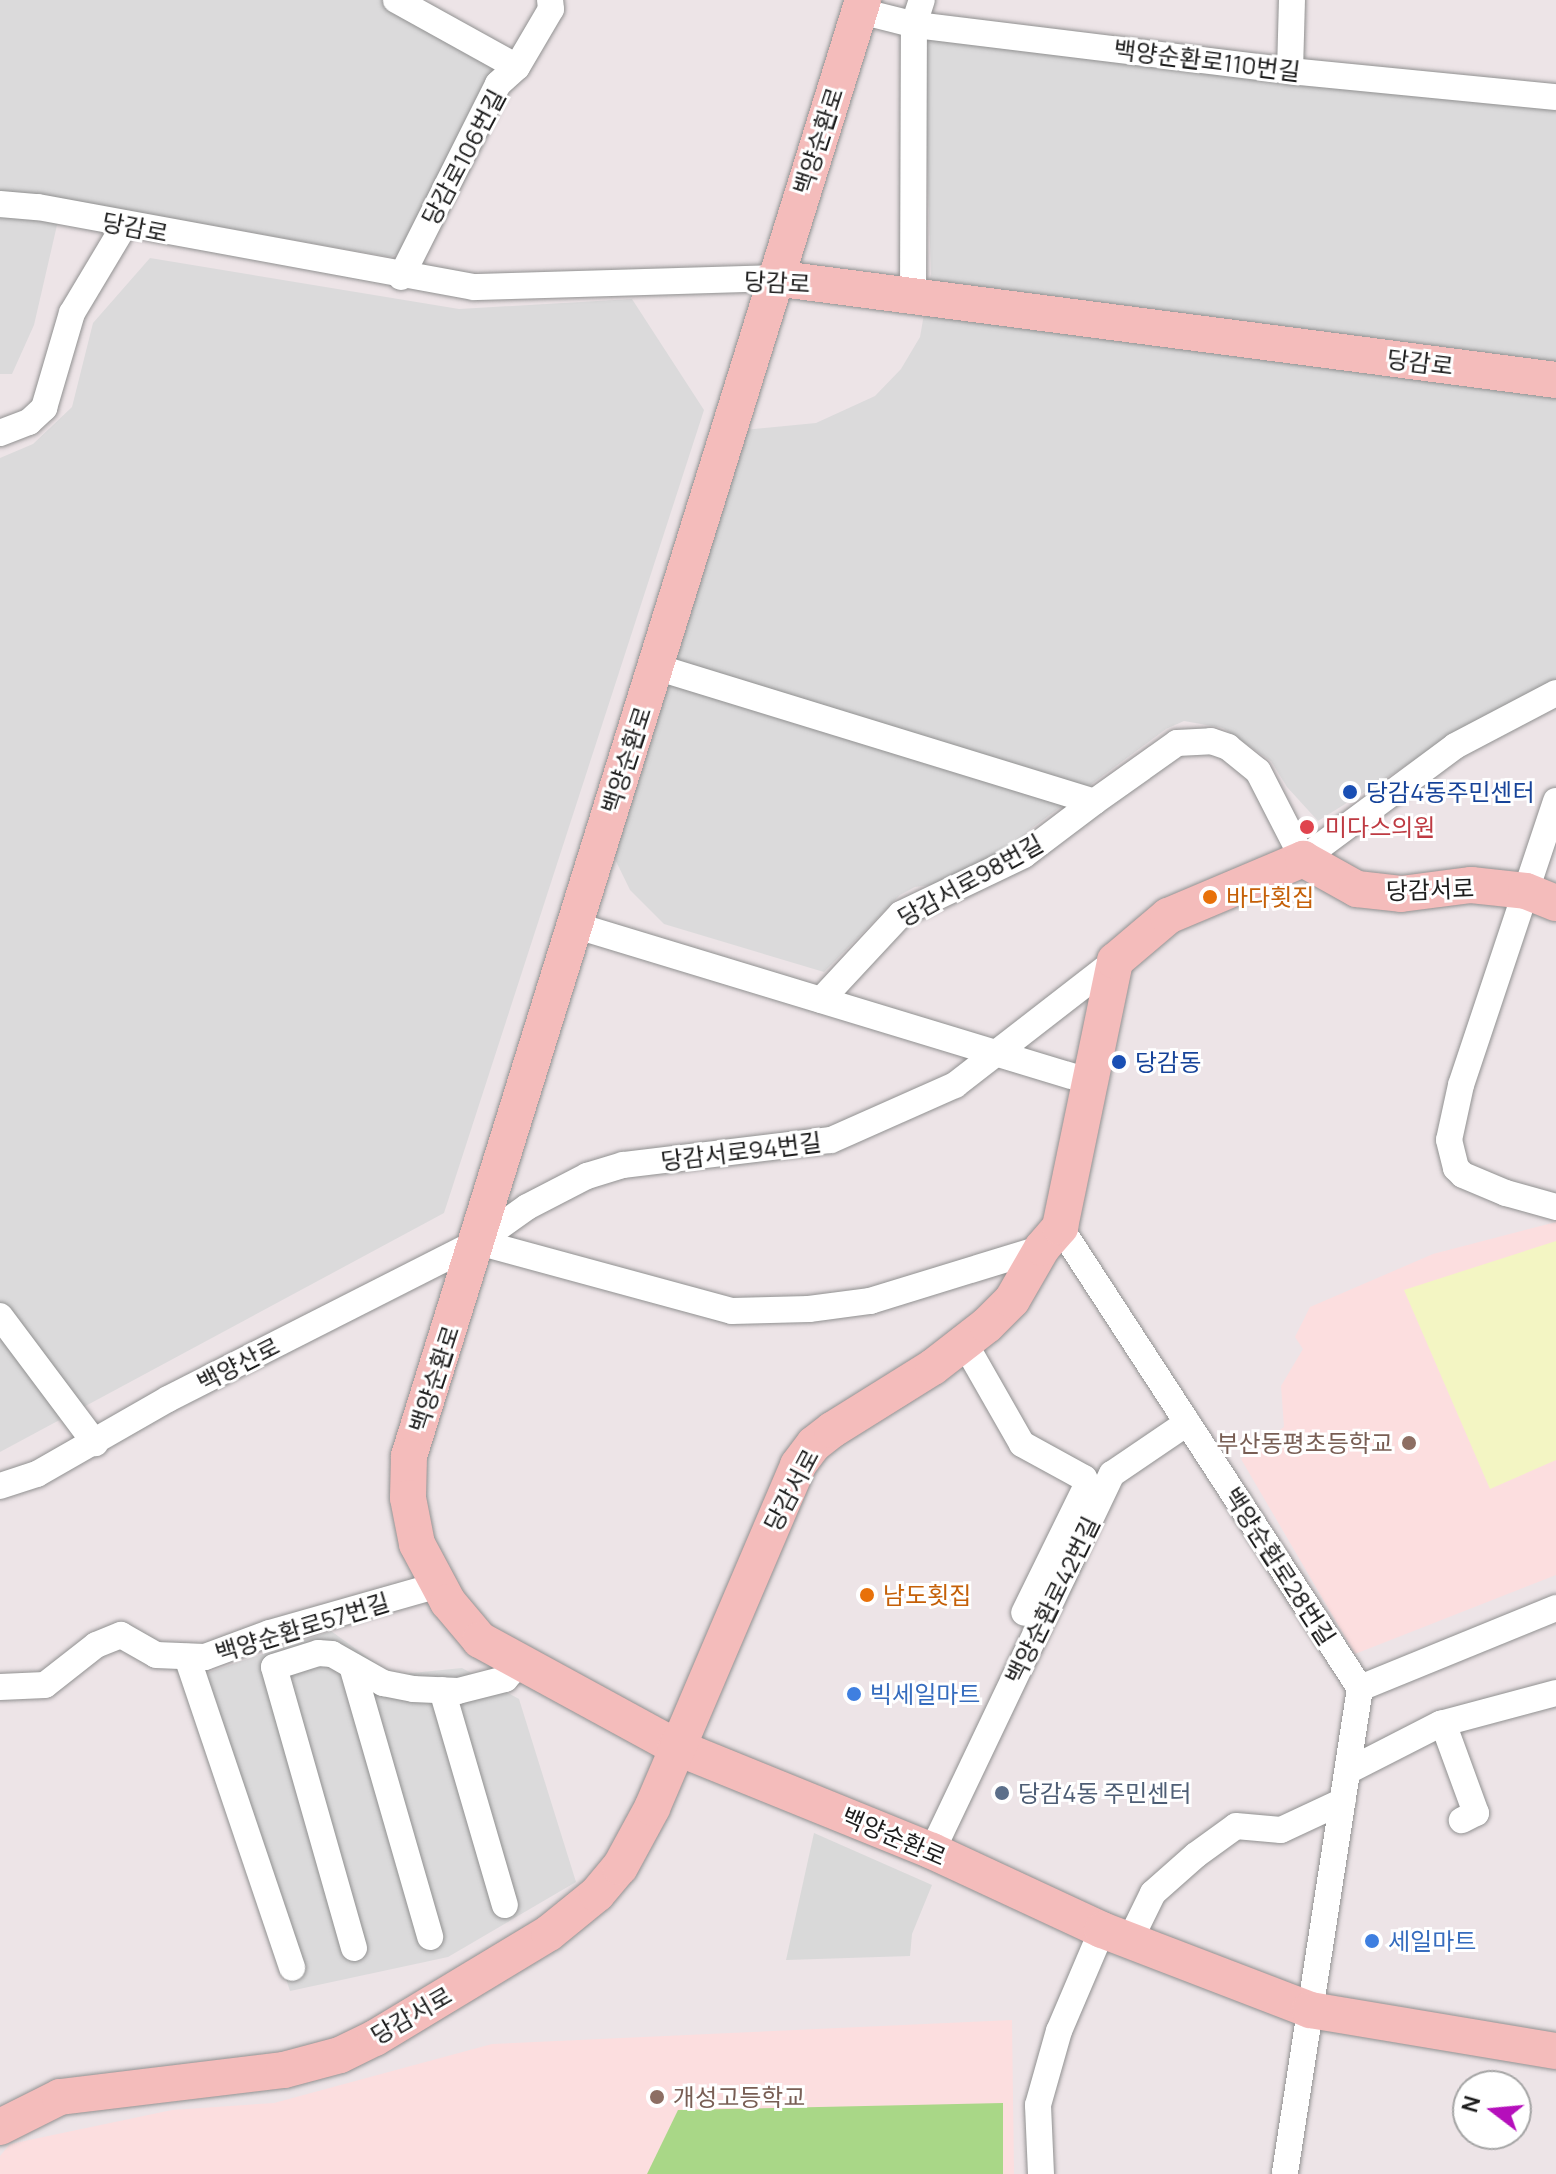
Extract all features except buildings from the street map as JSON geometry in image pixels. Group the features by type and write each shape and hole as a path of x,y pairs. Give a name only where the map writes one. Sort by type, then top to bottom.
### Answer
{"main road":[{"name":"백양순환로","path":"862,5 774,278 478,1242 409,1456 408,1498 412,1525 438,1585 462,1621 480,1640 676,1747 932,1851 1116,1935 1310,2010 1556,2051"},
{"name":"당감로","path":"774,278 1556,380"},
{"name":"당감서로","path":"1303,859 1357,889 1401,894 1471,885 1541,897"},
{"path":"1115,961 1168,916 1303,859"},
{"name":"당감서로","path":"0,2127 60,2097 312,2065 375,2038 549,1933 597,1894 620,1867 640,1834 798,1465 814,1444 832,1430 965,1344 1012,1300 1051,1238 1091,1082 1115,961"}],"street":[{"path":"396,0 517,67"},
{"name":"당감로106번길","path":"401,277 498,84 517,67 551,9 550,0"},
{"path":"1290,71 1292,0"},
{"name":"백양순환로110번길","path":"862,5 1290,71 1556,97"},
{"path":"913,296 918,12"},
{"name":"당감로","path":"0,204 38,207 401,277 474,287 774,278"},
{"path":"0,433 29,422 44,408 72,313 124,226"},
{"path":"656,667 1094,802"},
{"path":"1303,859 1455,746 1556,693"},
{"name":"당감서로98번길","path":"821,1000 901,914 1024,855 1177,743 1211,741 1228,747 1258,771 1303,859"},
{"path":"1556,801 1541,897 1461,1085 1449,1140 1452,1156 1463,1175 1506,1193 1556,1207"},
{"path":"574,925 1091,1082"},
{"name":"당감서로94번길","path":"478,1242 527,1207 587,1176 623,1165 831,1140 955,1085 1115,961"},
{"path":"478,1242 732,1311 809,1309 870,1301 1051,1238"},
{"name":"백양순환로28번길","path":"1051,1238 1187,1423 1360,1688"},
{"name":"백양산로","path":"0,1486 37,1474 168,1399 478,1242"},
{"path":"0,1316 95,1443"},
{"path":"965,1344 1022,1444 1084,1478 1086,1487 1024,1613"},
{"name":"백양순환로42번길","path":"932,1851 1112,1474 1187,1423"},
{"name":"백양순환로57번길","path":"0,1687 45,1685 96,1645 121,1635 156,1655 205,1657 270,1633 438,1585"},
{"path":"1285,2174 1360,1688 1556,1608"},
{"path":"354,1948 274,1667 318,1653 332,1654 383,1683 442,1690 474,1689 505,1679 520,1663"},
{"path":"187,1657 292,1968"},
{"path":"352,1666 430,1937"},
{"path":"442,1690 505,1905"},
{"path":"1348,1771 1443,1723 1556,1693"},
{"path":"1443,1723 1476,1813 1462,1820"},
{"path":"1041,2174 1038,2105 1059,2031 1116,1935 1153,1893 1196,1855 1236,1826 1281,1830 1343,1801"}],"shaded area":[{"path":"0,0 397,0 494,66 402,252 390,257 63,199 34,325 12,374 0,374"},
{"path":"923,29 1556,106 1556,685 1461,731 1318,821 1287,787 1271,761 1223,728 1184,721 1166,729 1032,828 1009,849 939,884 915,887 900,895 824,972 664,924 630,890 613,855 744,430 816,423 875,396 901,369 920,337 931,274"},
{"path":"150,258 459,309 632,299 704,410 444,1213 0,1452 0,458 33,444 72,407 93,323"},
{"name":"부산동평초등학교","path":"1556,1222 1556,1575 1355,1654 1241,1459 1284,1427 1281,1386 1303,1349 1295,1337 1310,1307 1433,1254"},
{"path":"331,1631 392,1675 462,1668 519,1699 576,1882 448,1957 290,1991 186,1680"},
{"path":"814,1833 932,1885 912,1934 910,1956 786,1960"},
{"name":"개성고등학교","path":"1012,2020 1014,2174 0,2174 0,2156 10,2144 172,2110 274,2103 492,2044"}],"green space":[{"path":"1556,1241 1556,1460 1490,1489 1404,1290"},
{"path":"1003,2103 1003,2174 647,2174 678,2110"}],"place":[{"name":"당감4동주민센터","path":"1350,792"},
{"name":"미다스의원","path":"1307,827"},
{"name":"바다횟집","path":"1210,897"},
{"name":"당감동","path":"1119,1062"},
{"name":"부산동평초등학교","path":"1409,1443"},
{"name":"남도횟집","path":"867,1595"},
{"name":"빅세일마트","path":"854,1694"},
{"name":"당감4동 주민센터","path":"1002,1793"},
{"name":"세일마트","path":"1372,1941"},
{"name":"개성고등학교","path":"657,2097"}]}
